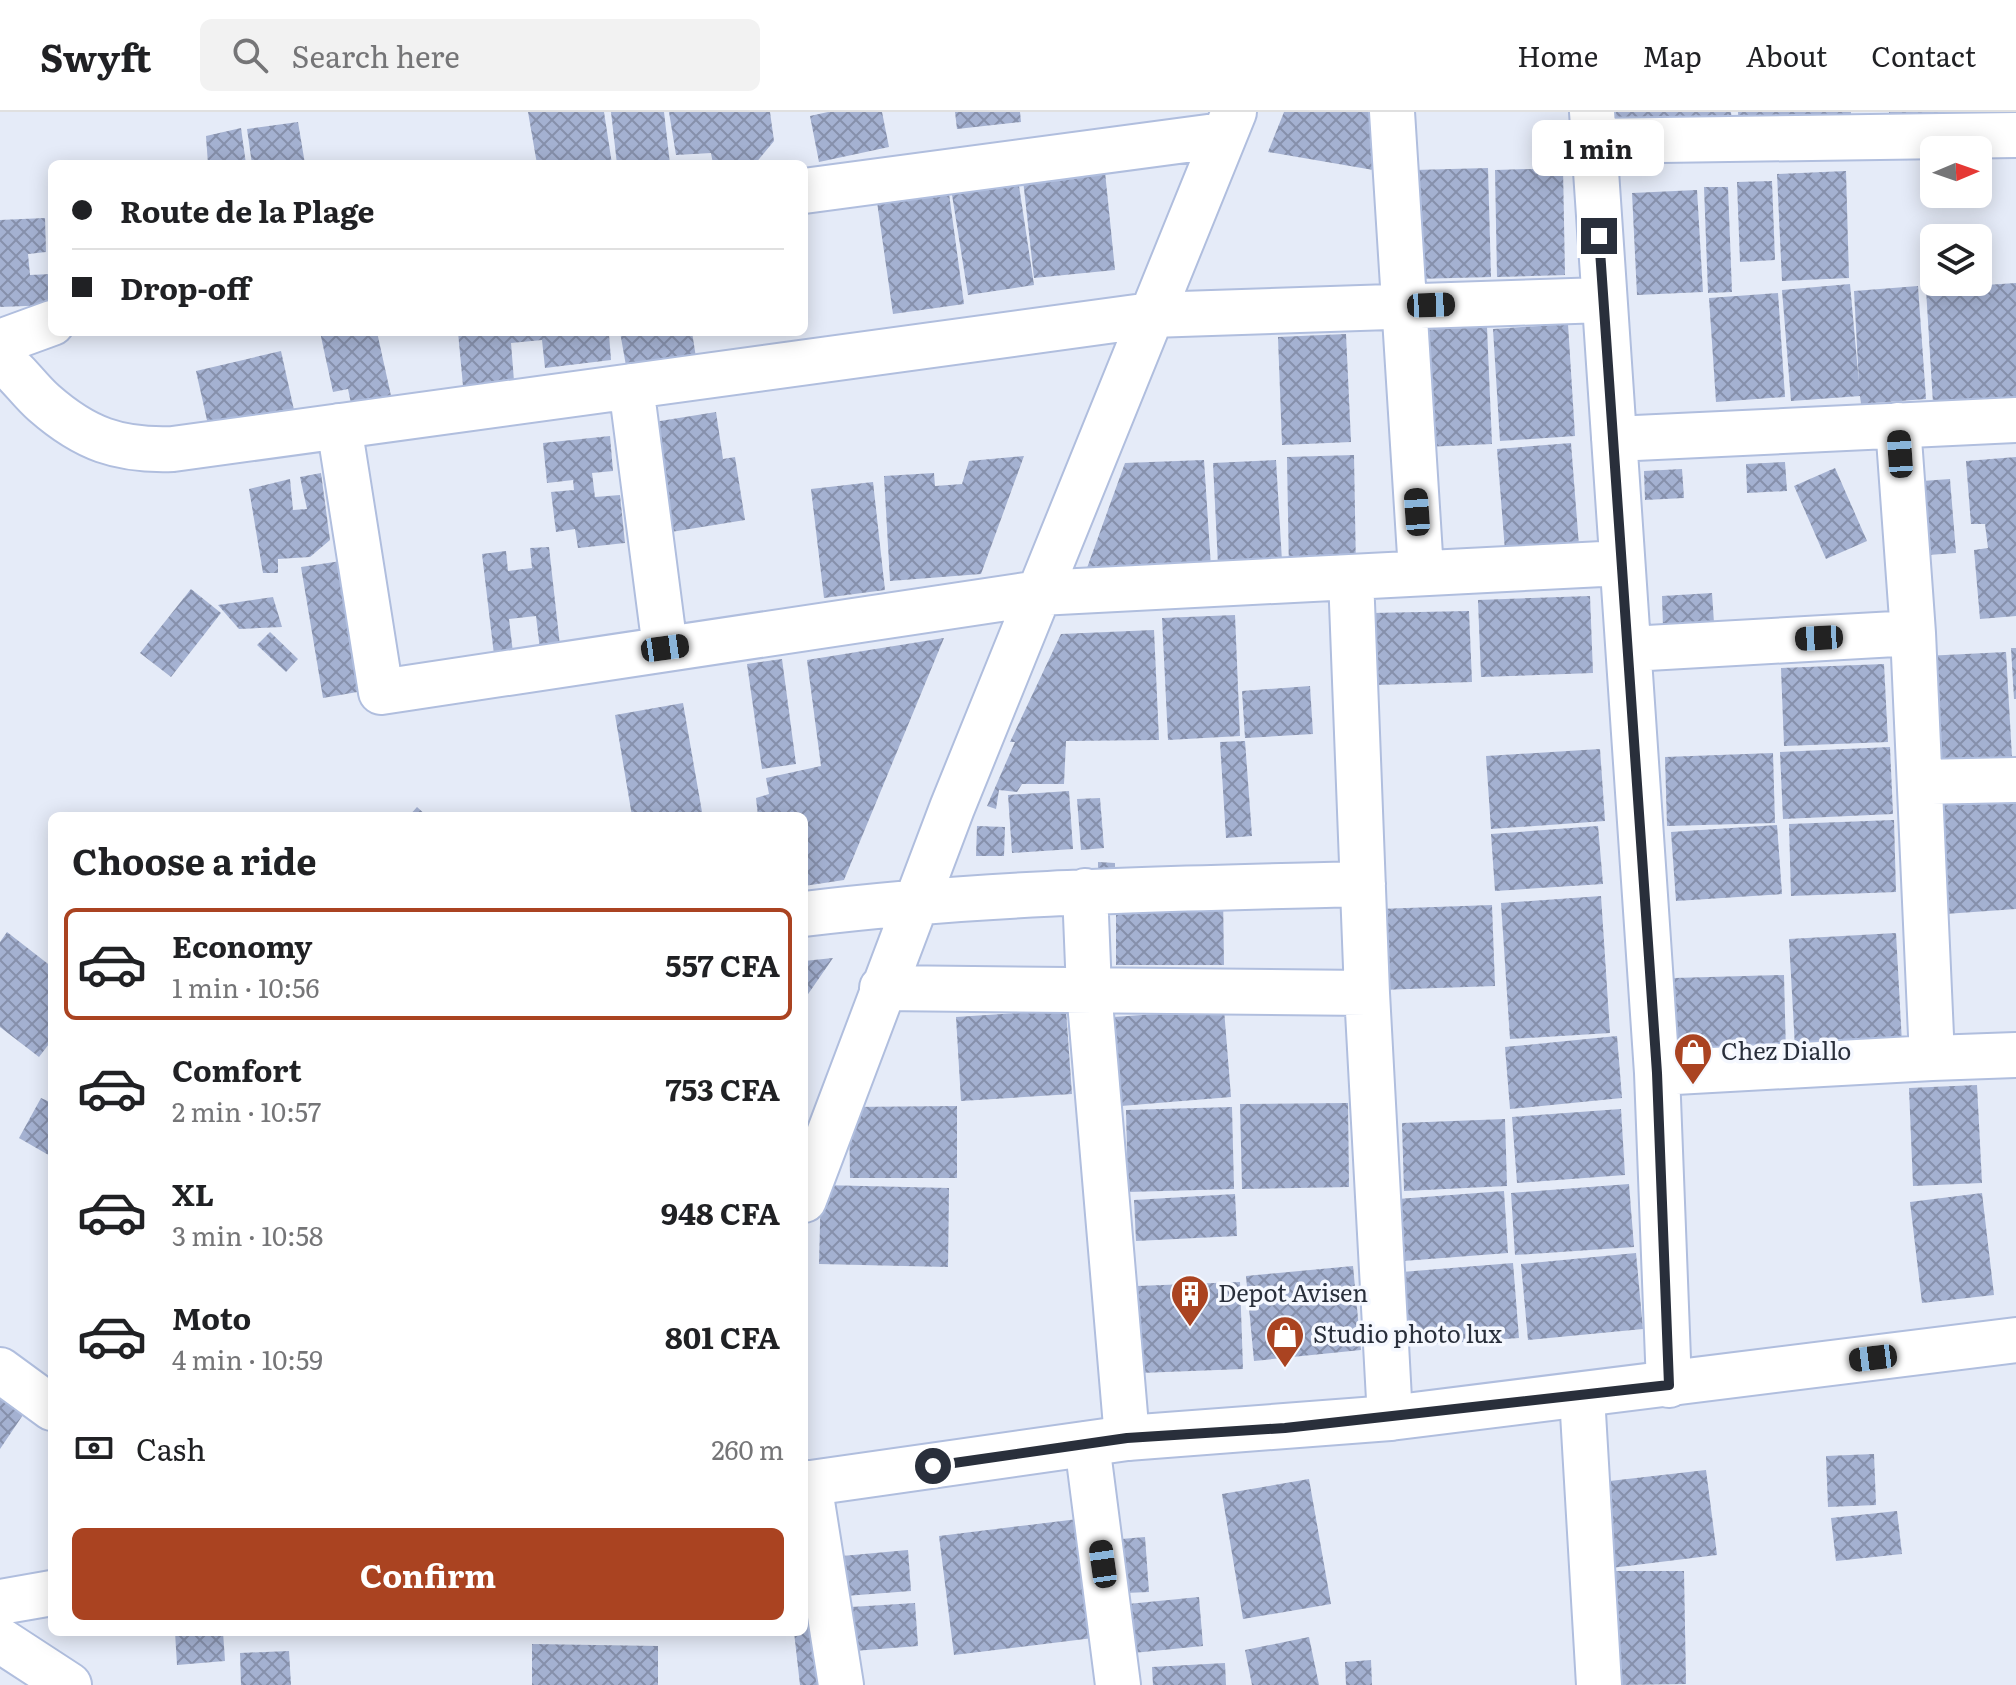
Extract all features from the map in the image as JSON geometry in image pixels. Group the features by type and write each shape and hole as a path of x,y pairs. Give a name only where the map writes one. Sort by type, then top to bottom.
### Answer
{"street":[{"path":"1392,112 1421,571"},
{"path":"808,190 1229,124"},
{"path":"808,1186 882,988 1229,124"},
{"path":"1669,1385 1657,1073 1592,126 1865,125 2016,135"},
{"path":"0,359 44,403 101,442 173,449 1151,315 1603,300"},
{"path":"0,342 48,324"},
{"path":"631,386 665,648"},
{"path":"1614,439 2016,420"},
{"path":"1898,425 1913,633 1932,1058"},
{"path":"339,426 381,692 1039,593 1622,563"},
{"path":"1351,577 1367,993 1390,1418"},
{"path":"1630,649 1913,633"},
{"path":"1920,782 2016,780"},
{"path":"808,914 918,900 1085,891 1363,884"},
{"path":"1085,891 1118,1685"},
{"path":"882,988 1367,993"},
{"path":"1657,1073 2016,1055"},
{"path":"808,1483 1107,1441 1390,1418 2016,1340"},
{"path":"0,1370 48,1405"},
{"path":"1582,1396 1599,1685"},
{"path":"808,1489 841,1685"},
{"path":"0,1602 48,1594"},
{"path":"0,1640 69,1685"}],"building":[{"path":"528,112 604,112 611,160 536,160"},
{"path":"611,112 664,112 670,160 617,160"},
{"path":"669,112 770,112 774,141 758,160 712,160 711,153 676,155"},
{"path":"828,112 882,112 889,147 819,162 810,116"},
{"path":"955,112 1020,112 1021,122 957,129"},
{"path":"1284,112 1375,112 1385,172 1268,152"},
{"path":"1614,112 1731,112 1732,122 1615,130"},
{"path":"1738,112 1851,112 1851,121 1739,128"},
{"path":"1889,112 2010,112 2010,117 1889,117"},
{"path":"298,122 304,160 251,160 247,129"},
{"path":"241,128 245,160 208,160 206,136"},
{"path":"1104,162 1115,270 1034,278 1022,171"},
{"path":"1016,166 1034,285 968,295 949,176"},
{"path":"1488,168 1491,277 1416,279 1414,170"},
{"path":"1563,168 1565,275 1497,277 1495,170"},
{"path":"1846,171 1849,278 1782,281 1777,174"},
{"path":"1772,181 1775,260 1740,262 1737,182"},
{"path":"948,186 964,304 893,314 876,195"},
{"path":"1704,187 1728,187 1732,292 1708,293"},
{"path":"1697,190 1703,292 1637,295 1632,193"},
{"path":"45,218 46,252 28,254 30,275 48,274 48,305 0,307 0,220"},
{"path":"2016,283 2016,414 1934,420 1926,296 1992,296 1992,285"},
{"path":"1850,284 1859,383 1854,291 1918,286 1926,399 1861,404 1860,396 1791,401 1782,290"},
{"path":"1778,293 1785,397 1716,402 1709,298"},
{"path":"1568,324 1575,436 1500,441 1493,329"},
{"path":"1487,327 1492,444 1424,447 1419,330"},
{"path":"1346,334 1351,442 1282,445 1278,337"},
{"path":"321,336 378,336 395,414 355,423 348,389 333,392"},
{"path":"458,336 609,336 611,360 545,368 542,340 511,343 514,381 463,386"},
{"path":"621,336 693,336 697,364 628,377"},
{"path":"281,351 294,410 209,429 196,371"},
{"path":"716,412 723,459 735,457 745,520 671,532 654,422"},
{"path":"610,436 613,471 592,473 595,497 620,495 625,543 578,548 575,529 556,532 551,492 574,490 573,480 547,483 543,443"},
{"path":"1571,443 1579,546 1505,551 1497,449"},
{"path":"1354,455 1356,571 1289,573 1287,457"},
{"path":"1024,456 981,574 890,581 884,476 934,473 935,486 962,484 969,461"},
{"path":"2016,457 2016,616 1980,619 1974,550 1988,548 1985,524 1971,524 1966,461"},
{"path":"1204,460 1211,567 1083,579 1125,463"},
{"path":"1276,460 1282,561 1218,565 1213,463"},
{"path":"1785,462 1787,491 1747,493 1746,464"},
{"path":"1835,468 1867,541 1826,559 1794,486"},
{"path":"1682,469 1684,498 1645,500 1644,471"},
{"path":"321,473 330,540 310,557 278,559 278,573 263,573 249,489 290,479 293,510 307,509 300,477"},
{"path":"1950,479 1956,553 1915,556 1908,482"},
{"path":"873,482 885,590 824,598 811,489"},
{"path":"549,547 561,655 541,658 536,616 509,619 514,661 495,663 482,554 506,551 508,571 532,568 530,548"},
{"path":"341,561 363,691 323,698 301,567"},
{"path":"191,589 221,613 171,677 140,653"},
{"path":"1712,593 1714,623 1663,627 1662,596"},
{"path":"1590,596 1593,673 1481,677 1478,600"},
{"path":"273,597 282,627 239,629 218,605"},
{"path":"1469,611 1472,682 1375,685 1372,613"},
{"path":"1235,615 1240,736 1168,740 1162,618"},
{"path":"1154,630 1159,740 1066,741 1064,784 1022,784 1017,792 999,790 996,809 987,806 1015,742 1010,742 1061,634"},
{"path":"270,632 298,659 286,672 257,645"},
{"path":"944,638 844,880 808,885 808,812 758,812 756,798 769,794 766,778 821,766 807,660"},
{"path":"2011,648 2016,648 2016,699 2014,699"},
{"path":"2006,652 2012,757 1930,763 1925,656"},
{"path":"782,659 796,764 762,769 747,664"},
{"path":"1884,664 1888,742 1784,746 1781,668"},
{"path":"1310,686 1313,734 1245,738 1242,691"},
{"path":"683,703 702,812 631,812 615,715"},
{"path":"1245,741 1252,836 1226,838 1220,742"},
{"path":"1890,747 1893,814 1783,819 1780,752"},
{"path":"1600,749 1605,821 1491,829 1486,756"},
{"path":"1773,753 1775,823 1667,826 1665,757"},
{"path":"1069,791 1073,849 1012,853 1008,795"},
{"path":"2016,794 2016,909 1945,914 1937,800"},
{"path":"1100,798 1104,848 1081,850 1077,799"},
{"path":"1894,820 1896,892 1791,896 1789,824"},
{"path":"1777,825 1782,894 1676,901 1671,832"},
{"path":"977,826 1005,827 1004,856 976,856"},
{"path":"1598,826 1603,884 1495,891 1491,834"},
{"path":"1098,862 1115,863 1115,884 1098,883"},
{"path":"1223,893 1224,965 1116,965 1116,894"},
{"path":"1601,896 1610,1033 1510,1039 1501,903"},
{"path":"1492,905 1495,986 1380,990 1378,909"},
{"path":"7,932 48,964 48,1045 39,1057 0,1027 0,942"},
{"path":"1896,933 1902,1043 1795,1048 1789,939"},
{"path":"833,958 808,994 808,961"},
{"path":"1784,975 1786,1054 1676,1057 1674,978"},
{"path":"1224,1009 1231,1097 1121,1106 1114,1017"},
{"path":"1066,1010 1072,1094 961,1101 956,1017"},
{"path":"1617,1036 1622,1098 1510,1109 1505,1047"},
{"path":"1977,1085 1982,1183 1913,1186 1909,1088"},
{"path":"41,1098 48,1101 48,1155 19,1138"},
{"path":"1348,1103 1349,1187 1242,1189 1240,1104"},
{"path":"957,1106 957,1178 850,1178 849,1107"},
{"path":"1232,1107 1234,1189 1128,1192 1126,1110"},
{"path":"1621,1109 1625,1175 1517,1183 1512,1117"},
{"path":"1505,1119 1507,1186 1404,1191 1402,1123"},
{"path":"1629,1184 1634,1247 1515,1255 1511,1193"},
{"path":"821,1185 949,1188 948,1267 819,1264"},
{"path":"1504,1191 1508,1253 1403,1261 1398,1199"},
{"path":"1982,1193 1994,1295 1922,1303 1910,1202"},
{"path":"1235,1194 1237,1236 1136,1241 1134,1200"},
{"path":"1636,1253 1643,1329 1528,1340 1521,1264"},
{"path":"1513,1263 1519,1338 1408,1346 1402,1272"},
{"path":"1353,1266 1361,1350 1254,1361 1246,1276"},
{"name":"Depot Avisen","path":"1240,1282 1243,1369 1140,1373 1137,1286"},
{"path":"0,1394 25,1412 0,1449"},
{"path":"1874,1454 1876,1505 1828,1507 1826,1456"},
{"path":"1706,1470 1717,1555 1611,1568 1601,1482"},
{"path":"1309,1479 1331,1604 1243,1619 1222,1494"},
{"path":"1897,1511 1902,1554 1836,1561 1831,1518"},
{"path":"1078,1519 1093,1638 954,1655 939,1536"},
{"path":"1145,1537 1149,1592 1125,1593 1121,1539"},
{"path":"908,1550 911,1591 845,1596 842,1556"},
{"path":"1616,1571 1684,1571 1686,1684 1618,1685"},
{"path":"1199,1597 1203,1646 1133,1653 1128,1604"},
{"path":"915,1603 918,1646 854,1651 851,1607"},
{"path":"825,1620 831,1685 800,1685 794,1636 808,1636 808,1622"},
{"path":"175,1636 223,1636 225,1661 177,1665"},
{"path":"1309,1637 1319,1685 1252,1685 1245,1650"},
{"path":"532,1644 658,1646 658,1685 532,1685"},
{"path":"289,1651 291,1685 241,1685 240,1653"},
{"path":"1371,1660 1372,1685 1346,1685 1345,1662"},
{"path":"1225,1663 1226,1685 1153,1685 1152,1667"}],"place":[{"name":"Chez Diallo","path":"1693,1086"},
{"name":"Depot Avisen","path":"1190,1328"},
{"name":"Studio photo lux","path":"1285,1369"}],"route":[{"path":"933,1466 1127,1438 1285,1428 1669,1385 1657,1073 1599,236"}]}
